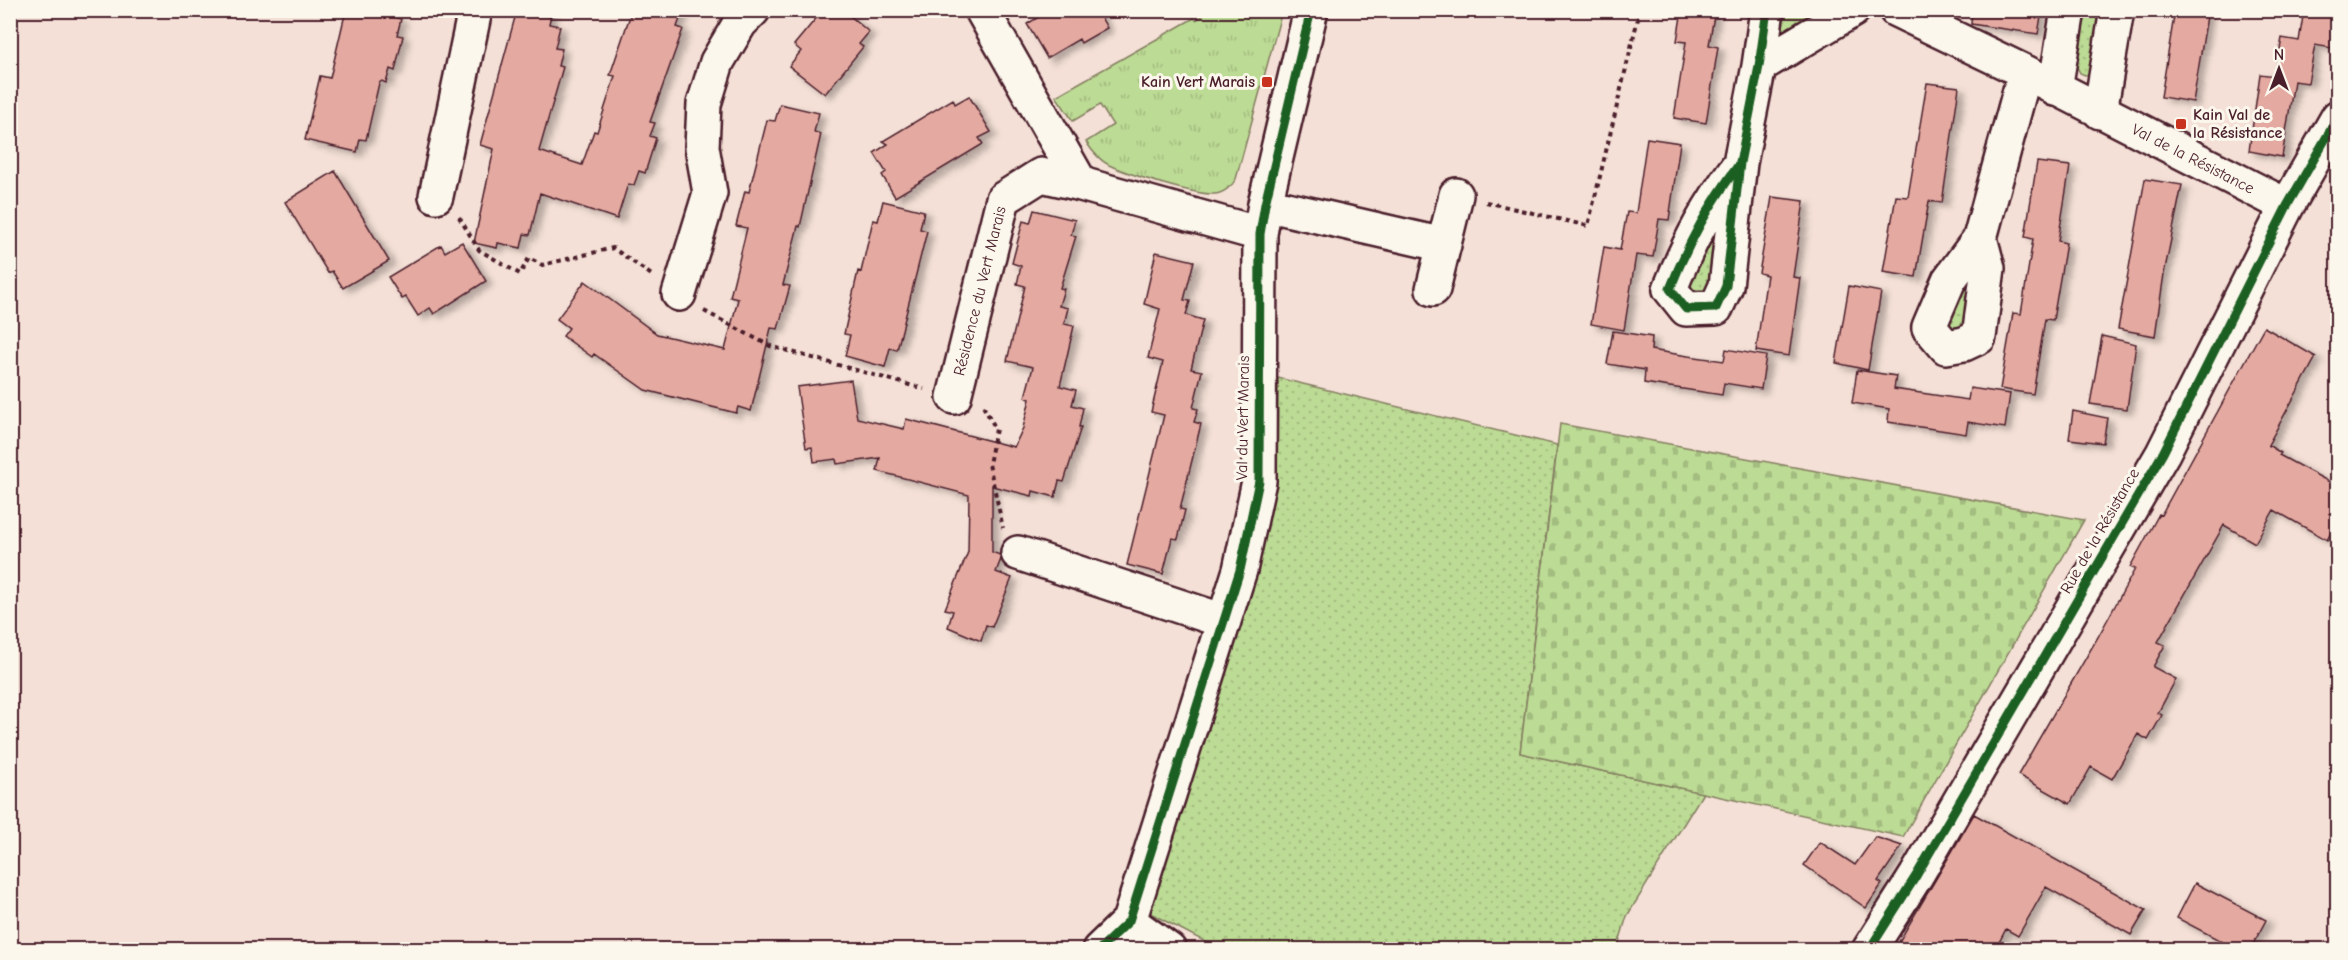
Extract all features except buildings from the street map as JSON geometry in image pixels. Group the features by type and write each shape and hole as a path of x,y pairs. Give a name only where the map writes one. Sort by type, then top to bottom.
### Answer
{"street":[{"path":"436,196 476,10"},
{"path":"678,294 710,193 702,147 704,104 717,62 740,23 753,10"},
{"path":"982,10 1081,184"},
{"name":"Val du Vert Marais","path":"1129,921 1240,570 1259,481 1262,219 1311,10"},
{"path":"1740,163 1759,66 1767,10"},
{"path":"1759,66 1853,10"},
{"name":"Val de la Résistance","path":"1896,10 2025,72 2287,206"},
{"path":"2055,89 2068,10"},
{"path":"2100,112 2117,10"},
{"path":"1980,238 2025,72"},
{"name":"Rue de la Résistance","path":"1869,950 1916,876 2163,453 2287,206 2337,117"},
{"name":"Résidence du Vert Marais","path":"954,397 1003,199 1041,175 1262,219"},
{"path":"1433,289 1456,195"},
{"path":"1262,219 1444,245"},
{"path":"1018,553 1224,621"},
{"path":"1099,950 1129,921 1169,950"}],"path":[{"path":"1456,195 1588,226 1640,10"},
{"path":"436,196 456,213 479,250 519,274 529,258 542,265 613,248 709,314 770,346 986,407 996,429 989,464 1008,550 1018,553"}],"green space":[{"path":"1211,10 1282,11 1234,182 1221,193 1205,193 1177,188 1105,163 1086,142 1113,125 1100,105 1073,121 1056,96"},
{"path":"1775,11 1823,11 1784,31 1780,29"},
{"path":"2084,11 2109,11 2094,74 2085,75 2080,73 2076,65"},
{"path":"1717,215 1712,288 1704,296 1687,292 1686,275"},
{"path":"1972,262 1965,327 1955,335 1943,319"},
{"path":"1278,378 1557,445 1520,753 1703,793 1627,916 1617,949 1219,949 1148,912 1277,486"},
{"path":"1560,424 2084,520 1903,837 1520,753"}],"cycle path":[{"path":"1099,950 1129,921 1240,570 1259,481 1260,234 1311,10"},
{"path":"1740,163 1700,224 1670,289 1686,309 1716,308 1726,286 1740,163 1759,66 1767,10"},
{"path":"1869,950 1916,876 2163,453 2287,206 2338,117"}],"place":[{"name":"Kain Vert Marais","path":"1267,82"},
{"name":"Kain Val de la Résistance","path":"2181,124"}]}
